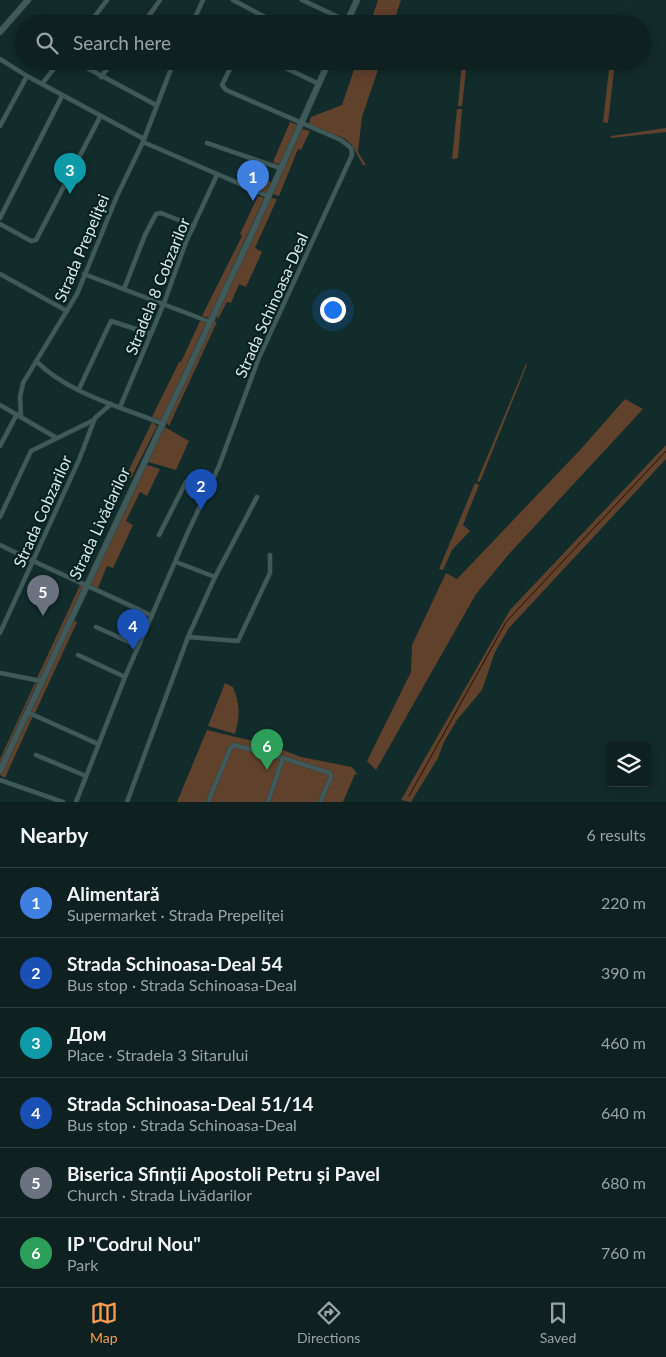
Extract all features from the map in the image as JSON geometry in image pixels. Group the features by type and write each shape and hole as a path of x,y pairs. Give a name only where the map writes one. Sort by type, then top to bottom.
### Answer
{"street":[{"path":"0,32 28,0"},
{"path":"96,15 107,0"},
{"path":"149,15 160,0"},
{"path":"196,15 203,0"},
{"path":"234,0 262,15"},
{"path":"302,0 333,15"},
{"path":"350,15 357,0"},
{"path":"0,59 15,69"},
{"path":"17,70 144,140 217,175 268,196"},
{"path":"42,84 53,70"},
{"path":"91,70 156,105"},
{"path":"102,76 106,70"},
{"name":"Strada Prepeliței","path":"0,446 19,415 23,383 67,311 84,274 117,196 144,140 170,70"},
{"path":"230,70 222,85 224,88 239,98 301,124"},
{"path":"290,70 319,84"},
{"name":"Strada Livădarilor","path":"0,771 210,322 325,70"},
{"path":"0,126 26,76"},
{"path":"0,218 62,96"},
{"path":"0,224 31,241 35,240 100,117"},
{"name":"Strada Schinoasa-Deal","path":"76,802 138,646 219,466 258,360 352,155 351,148 346,143 301,124"},
{"path":"207,143 280,168"},
{"name":"Stradela 8 Cobzarilor","path":"120,407 164,303 169,284 217,175"},
{"path":"124,289 145,235 156,214 161,213 194,226"},
{"path":"0,274 67,311"},
{"path":"84,274 210,322"},
{"path":"58,306 62,318"},
{"path":"79,389 100,349 109,322 113,320 151,334"},
{"path":"36,361 46,371 79,389 110,404 162,424"},
{"name":"Strada Cobzarilor","path":"0,633 33,562 94,420 110,404"},
{"path":"0,405 55,437"},
{"path":"0,517 29,453 55,437 94,420"},
{"path":"159,535 186,482 205,495"},
{"path":"127,802 188,637 215,577 257,497"},
{"path":"0,545 60,575 86,584 152,616"},
{"path":"188,637 238,641 270,572 270,555"},
{"path":"176,562 215,577"},
{"path":"96,627 138,646"},
{"path":"78,655 125,677"},
{"path":"0,673 41,681"},
{"path":"27,712 98,744"},
{"path":"208,802 233,745 330,772 331,777 320,802"},
{"path":"36,755 86,776"},
{"path":"268,802 283,758"},
{"path":"0,780 63,802"}],"shaded area":[{"path":"378,0 401,0 396,15 373,15"},
{"path":"354,70 378,70 362,117 358,152 366,165 363,165 351,144 344,138 308,125 311,117 342,105"},
{"path":"461,70 466,70 462,106 458,106"},
{"path":"609,70 614,70 608,123 603,122"},
{"path":"457,109 462,109 458,158 452,159"},
{"path":"290,122 298,125 280,165 273,162"},
{"path":"666,128 666,132 611,138 611,136"},
{"path":"302,129 310,131 301,150 298,149 279,196 273,194"},
{"path":"256,175 272,183 267,193 252,188"},
{"path":"258,196 264,198 209,318 202,316 242,236 240,234"},
{"path":"271,198 277,199 255,248 262,252 246,287 239,284 231,303 227,302 218,319 216,315"},
{"path":"200,321 206,323 161,420 152,417 179,362 181,362"},
{"path":"214,321 217,322 169,426 166,422"},
{"path":"526,364 480,482 477,481"},
{"path":"625,399 643,409 509,554 476,594 376,770 367,761 411,672 412,645 446,573 457,579 580,450"},
{"path":"152,422 157,426 131,478 126,476"},
{"path":"163,426 189,441 176,470 145,461"},
{"path":"666,445 666,459 509,628 495,652 482,690 457,720 444,742 438,758 411,802 401,800 510,610"},
{"path":"144,464 160,469 147,496 140,492 126,521 133,525 113,568 107,566 98,588 88,583"},
{"path":"475,483 479,485 463,525 470,531 452,550 443,570 439,569"},
{"path":"80,585 83,586 40,679 37,678"},
{"path":"72,620 77,622 35,713 30,711"},
{"path":"35,683 37,683 0,763 0,759"},
{"path":"225,683 233,687 237,699 238,721 235,734 208,726"},
{"path":"28,714 33,716 5,778 0,775"},
{"path":"207,730 270,745 301,757 352,767 358,775 355,774 343,802 177,802"}],"waterway":[{"path":"409,796 506,622 666,451"}],"place":[{"name":"Дом","path":"70,194"},
{"name":"Alimentară","path":"253,201"},
{"name":"Strada Schinoasa-Deal 54","path":"201,510"},
{"name":"Biserica Sfinții Apostoli Petru și Pavel","path":"43,616"},
{"name":"Strada Schinoasa-Deal 51/14","path":"133,650"},
{"name":"IP \"Codrul Nou\"","path":"267,770"}]}
